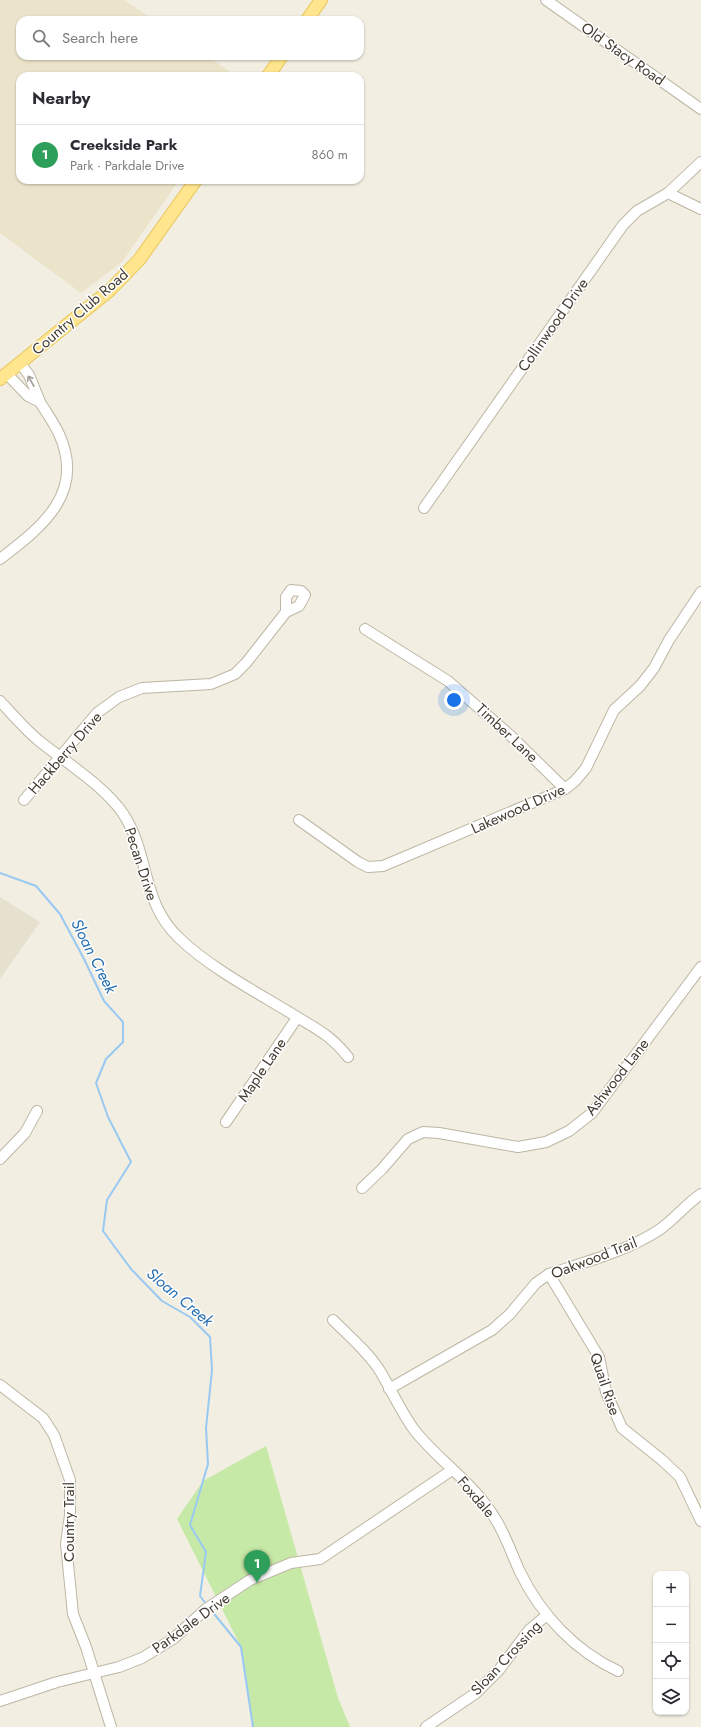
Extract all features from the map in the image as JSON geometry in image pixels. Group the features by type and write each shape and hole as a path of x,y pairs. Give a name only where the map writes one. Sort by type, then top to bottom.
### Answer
{"main road":[{"path":"310,16 321,0"},
{"path":"271,72 279,60"},
{"name":"Country Club Road","path":"4,376 110,290 138,260 193,184"}],"street":[{"name":"Old Stacy Road","path":"546,0 701,109"},
{"name":"Collinwood Drive","path":"424,508 623,225 637,211 668,192 701,162"},
{"path":"668,192 701,209"},
{"path":"0,559 41,527 53,513 64,490 67,472 66,453 59,434 40,402 29,375 20,363"},
{"path":"4,376 28,396 40,402"},
{"name":"Lakewood Drive","path":"299,820 358,862 368,867 384,866 565,789 575,782 586,768 614,710 640,686 654,668 669,640 701,592"},
{"name":"Hackberry Drive","path":"24,800 97,712 119,697 142,688 211,684 235,674 246,663 286,612"},
{"name":"Timber Lane","path":"365,629 448,681 501,726 565,789"},
{"name":"Pecan Drive","path":"0,701 19,722 112,800 124,815 134,835 149,891 155,906 178,937 245,986 298,1018 322,1030 336,1042 348,1057"},
{"name":"Ashwood Lane","path":"362,1188 382,1169 408,1139 423,1132 439,1133 518,1147 546,1142 569,1131 592,1113 701,967"},
{"name":"Maple Lane","path":"226,1122 298,1018"},
{"path":"0,1159 25,1133 37,1111"},
{"name":"Oakwood Trail","path":"389,1389 492,1330 510,1314 536,1283 549,1274 641,1241 661,1228 690,1201 701,1194"},
{"name":"Quail Rise","path":"549,1274 599,1357 606,1392 622,1428 662,1460 680,1477 701,1521"},
{"name":"Foxdale","path":"333,1320 379,1370 389,1389 416,1431 452,1470 476,1493 496,1520 521,1574 547,1615 575,1644 600,1662 618,1671"},
{"name":"Country Trail","path":"0,1385 43,1418 54,1435 68,1472 70,1480 70,1515 66,1544 73,1614 112,1727"},
{"name":"Parkdale Drive","path":"0,1701 57,1682 94,1673 142,1658 173,1639 206,1609 250,1580 278,1567 291,1563 320,1559 452,1470"},
{"name":"Sloan Crossing","path":"426,1727 476,1693 499,1670 529,1630 547,1615"}],"shaded area":[{"path":"0,0 124,0 148,16 16,16 16,60 213,60 230,72 16,72 16,184 176,184 122,262 81,293 0,233"},
{"path":"0,897 40,922 0,979"}],"green space":[{"path":"266,1446 338,1698 350,1727 253,1727 241,1647 177,1519 203,1481"}],"waterway":[{"name":"Sloan Creek","path":"0,873 36,886 60,914 104,1001 123,1022 123,1042 106,1059 96,1083 108,1117 131,1162 107,1200 103,1231 131,1269 162,1301 190,1317 210,1337 212,1370 206,1428 208,1464 190,1525 206,1552 200,1596 207,1605"},
{"name":"Sloan Creek","path":"211,1610 241,1647 253,1727"}],"place":[{"name":"Creekside Park","path":"257,1583"}]}
